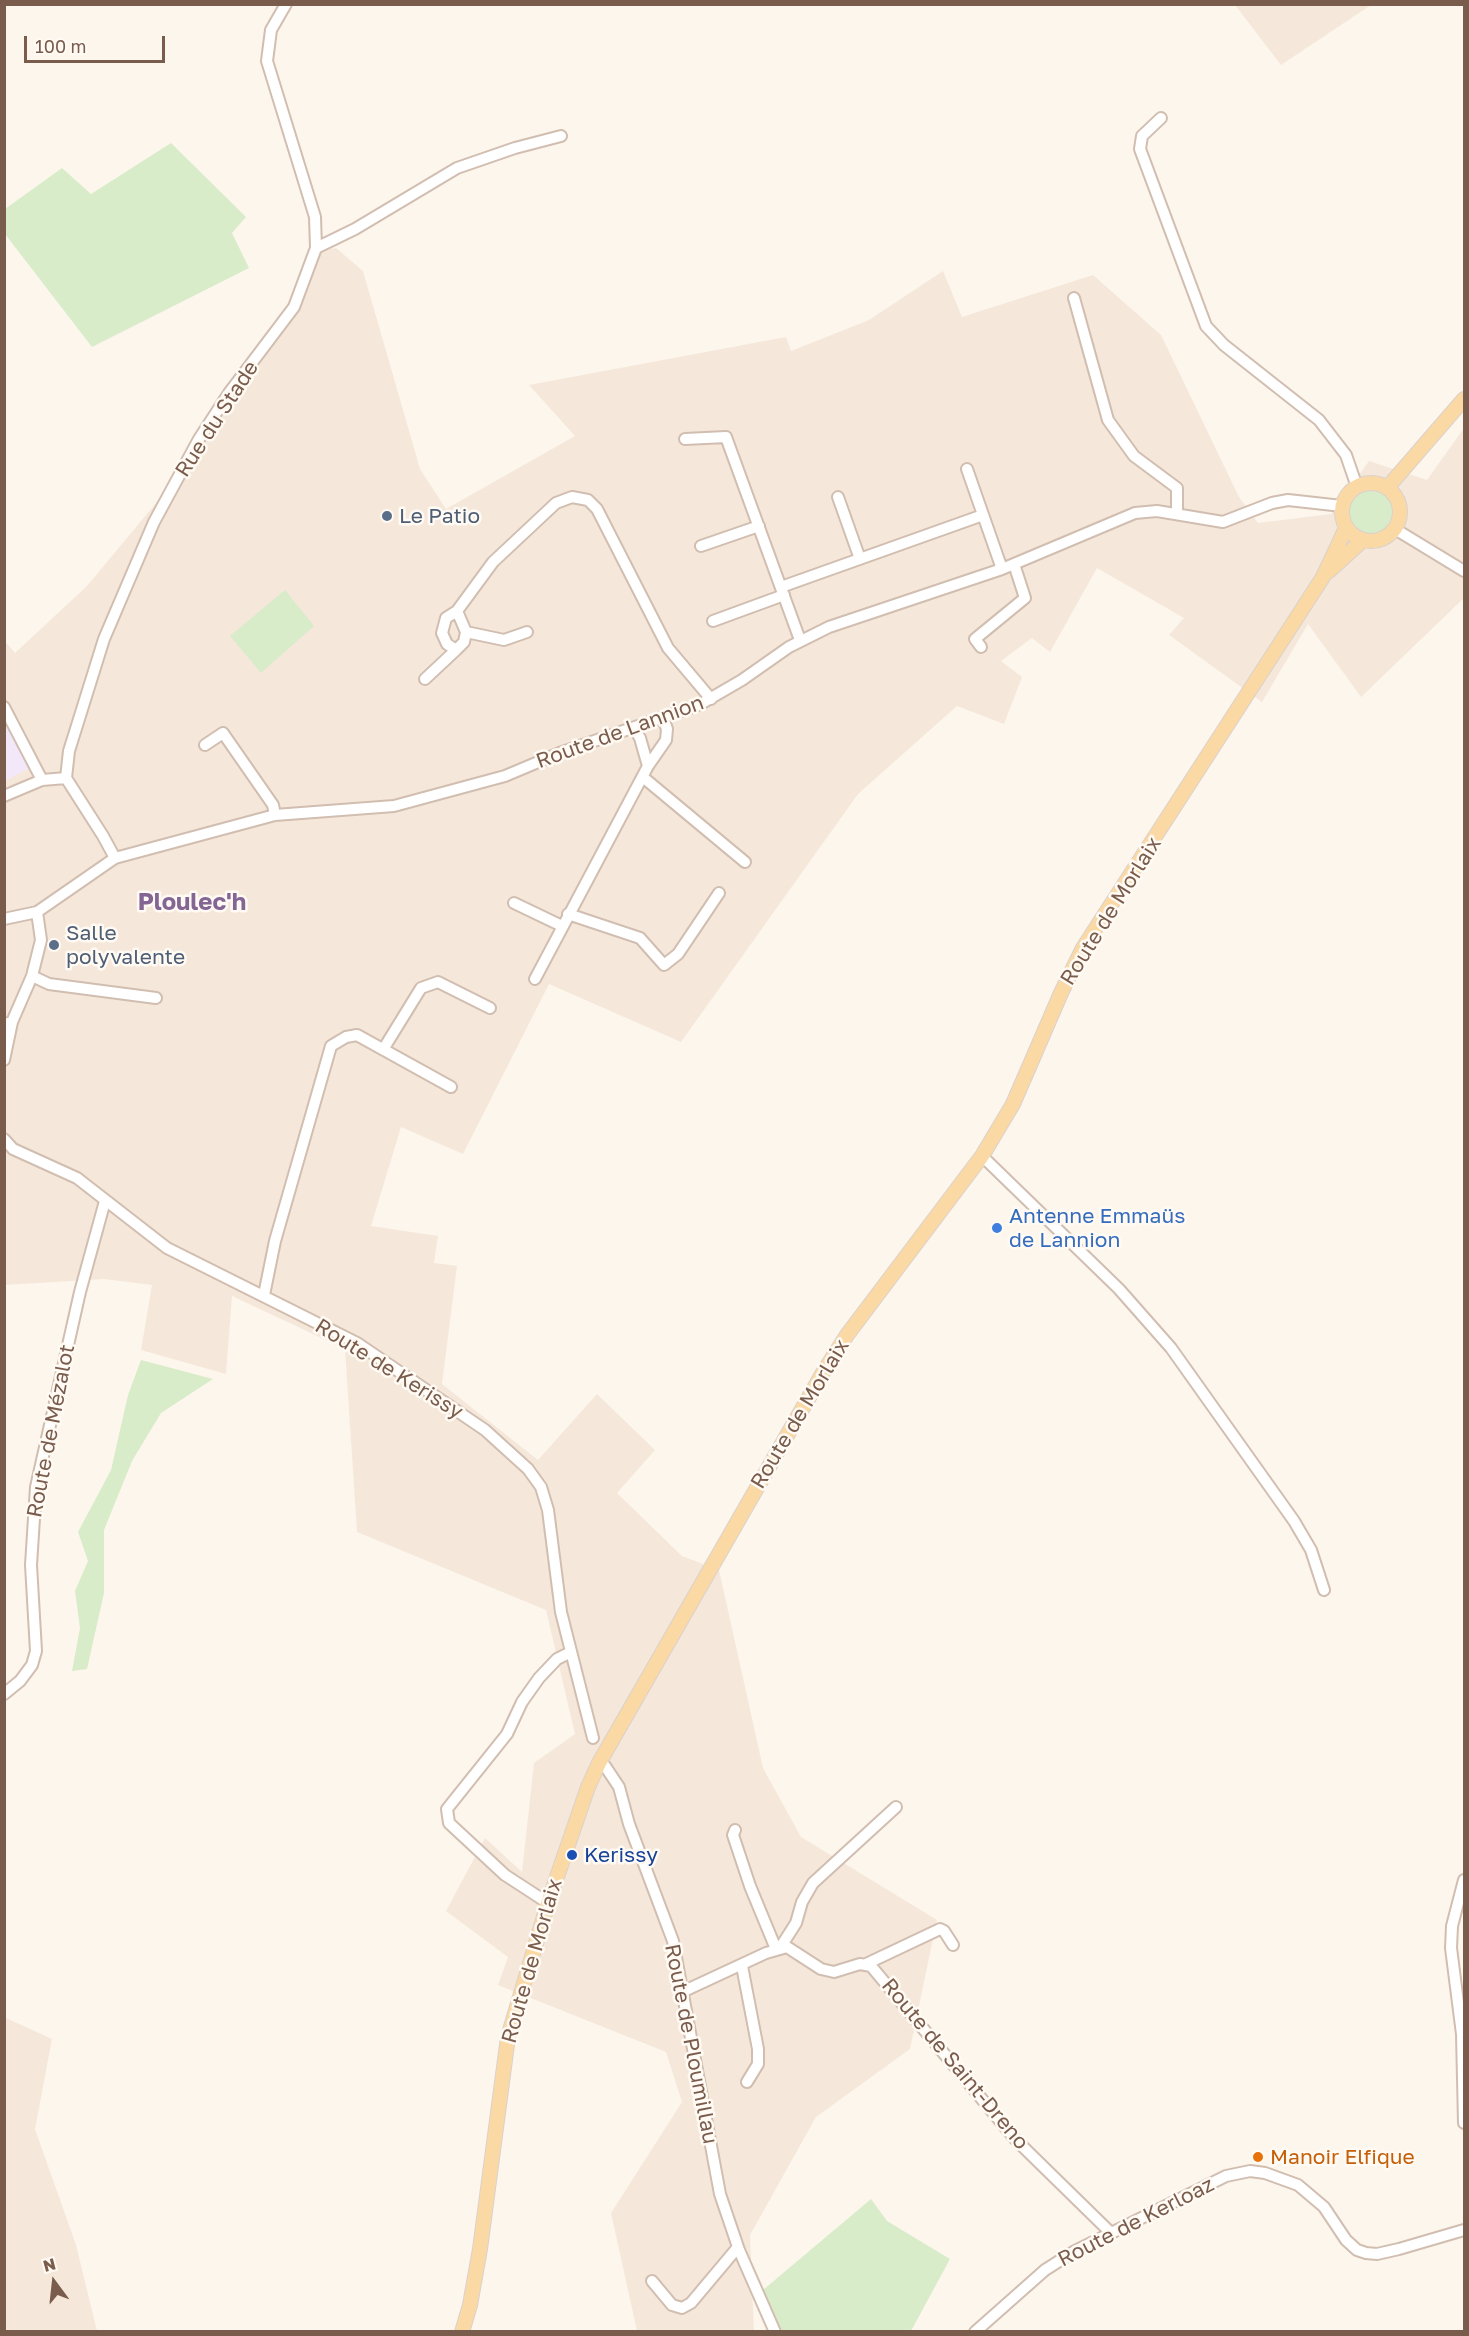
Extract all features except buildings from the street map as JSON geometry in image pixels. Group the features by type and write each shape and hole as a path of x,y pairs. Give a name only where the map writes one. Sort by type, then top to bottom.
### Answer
{"main road":[{"path":"1387,488 1464,399"},
{"path":"1378,484 1387,488 1395,496 1400,507 1395,529 1381,540 1363,540 1346,528 1342,517 1342,506 1350,492 1357,487 1378,484"},
{"name":"Route de Morlaix","path":"462,2331 470,2305 480,2249 508,2037 522,1981 588,1787 599,1763 824,1371 848,1335 982,1156 1013,1104 1083,948 1323,577 1346,528"},
{"name":"Route de Morlaix","path":"1323,577 1363,540"}],"street":[{"name":"Rue du Stade","path":"66,778 69,751 104,639 154,522 205,430 294,307 316,248 315,217 267,61 271,30 286,4"},
{"path":"1161,118 1142,136 1140,149 1206,326 1224,345 1319,420 1346,455 1357,487"},
{"path":"316,248 356,229 457,168 514,148 561,136"},
{"path":"1074,298 1108,420 1134,456 1177,488 1177,513"},
{"path":"685,439 726,437 800,640"},
{"path":"967,469 1002,569"},
{"path":"456,650 447,644 442,633 446,618 457,611 493,562 556,503 572,497 588,500 597,509 668,648 711,699"},
{"path":"838,497 860,559"},
{"name":"Route de Lannion","path":"37,912 90,873 115,858 275,815 394,806 505,776 711,699 800,640 829,627 1002,569 1135,513 1157,511 1177,513 1223,522 1272,503 1288,500 1342,506"},
{"path":"713,621 860,559 983,515"},
{"path":"701,546 759,525"},
{"path":"1395,529 1464,571"},
{"path":"981,647 975,639 1025,598 1014,564"},
{"path":"425,679 464,642 466,632 457,611"},
{"path":"466,632 504,640 527,632"},
{"path":"4,707 42,780"},
{"path":"535,979 568,914 644,778 648,766 666,740 667,729 663,718"},
{"path":"634,728 640,738 648,766"},
{"path":"205,745 223,733 273,805 275,815"},
{"path":"4,796 42,780 66,778 104,836 115,858"},
{"path":"644,778 745,862"},
{"path":"568,914 640,938 664,965 678,954 719,893"},
{"path":"514,903 562,926"},
{"path":"4,919 37,912 41,940 32,976 8,1023 4,1060"},
{"path":"32,976 49,984 156,998"},
{"path":"384,1048 421,988 438,982 490,1008"},
{"path":"264,1295 275,1241 331,1046 346,1037 357,1035 451,1087"},
{"name":"Route de Kerissy","path":"4,1139 19,1152 77,1178 167,1248 357,1343 485,1430 528,1469 541,1487 548,1510 561,1612 593,1738"},
{"path":"982,1156 1112,1282 1171,1348 1294,1521 1311,1550 1324,1590"},
{"name":"Route de Mézalot","path":"4,1694 20,1681 32,1665 36,1651 31,1565 36,1487 80,1292 105,1201"},
{"path":"548,1903 497,1868 449,1823 447,1809 507,1734 522,1702 539,1678 557,1659 571,1652"},
{"name":"Route de Ploumillau","path":"599,1763 605,1766 619,1787 629,1824 673,1941 714,2169 738,2247 775,2331"},
{"path":"682,1992 778,1949 796,1923 802,1902 813,1883 896,1807"},
{"path":"735,1830 733,1835 750,1886 778,1949"},
{"path":"1464,1880 1452,1926 1450,1948 1462,2034 1464,2123"},
{"path":"866,1964 940,1929 944,1931 953,1945"},
{"name":"Route de Saint-Dreno","path":"778,1949 793,1949 821,1969 834,1972 866,1964 877,1970 1016,2140 1110,2232"},
{"path":"742,1966 758,2049 758,2064 747,2082"},
{"name":"Route de Kerloaz","path":"975,2331 1045,2270 1110,2232 1226,2176 1251,2171 1284,2179 1310,2193 1324,2207 1346,2240 1357,2250 1366,2253 1377,2254 1399,2249 1464,2230"},
{"path":"652,2281 672,2305 682,2308 691,2303 738,2247"}],"shaded area":[{"path":"1235,5 1371,5 1281,65"},
{"path":"336,248 363,271 420,469 446,509 575,436 529,385 786,337 791,351 869,320 943,271 962,317 1093,275 1161,335 1239,497 1258,523 1331,514 1369,461 1427,480 1464,428 1464,598 1361,697 1308,624 1262,702 1169,635 1184,618 1097,568 1050,652 1032,638 1001,661 1022,677 1004,724 957,706 858,794 681,1042 549,984 463,1154 401,1127 371,1226 438,1236 434,1263 457,1266 442,1384 538,1460 597,1394 655,1450 617,1493 682,1556 719,1570 763,1768 801,1837 937,1920 910,2049 816,2117 750,2235 754,2331 637,2331 611,2213 682,2102 666,2052 498,1985 508,1957 446,1911 485,1838 522,1872 534,1763 575,1734 546,1610 357,1532 345,1349 232,1296 226,1374 141,1350 152,1285 104,1279 5,1285 4,640 15,653 87,586 166,491 287,314 314,252"},
{"path":"4,717 31,767 5,781 4,781"},
{"path":"4,2017 52,2039 35,2129 76,2245 97,2331 5,2331"}],"green space":[{"path":"171,143 246,217 232,233 249,268 92,347 5,234 5,209 62,168 91,194"},
{"path":"1373,488 1390,495 1397,512 1390,529 1373,536 1356,529 1349,512 1356,495"},
{"path":"285,590 314,626 261,673 230,636"},
{"path":"141,1360 213,1379 161,1413 132,1461 104,1530 104,1593 87,1669 72,1671 80,1628 75,1591 88,1561 78,1532 111,1470 128,1395"},
{"path":"871,2199 887,2221 950,2259 911,2331 782,2331 763,2290"}],"place":[{"name":"Le Patio","path":"387,516"},
{"name":"Salle polyvalente","path":"54,945"},
{"name":"Antenne Emmaüs de Lannion","path":"997,1228"},
{"name":"Kerissy","path":"572,1855"},
{"name":"Manoir Elfique","path":"1258,2157"}],"district":[{"name":"Ploulec'h","path":"192,902"}]}
